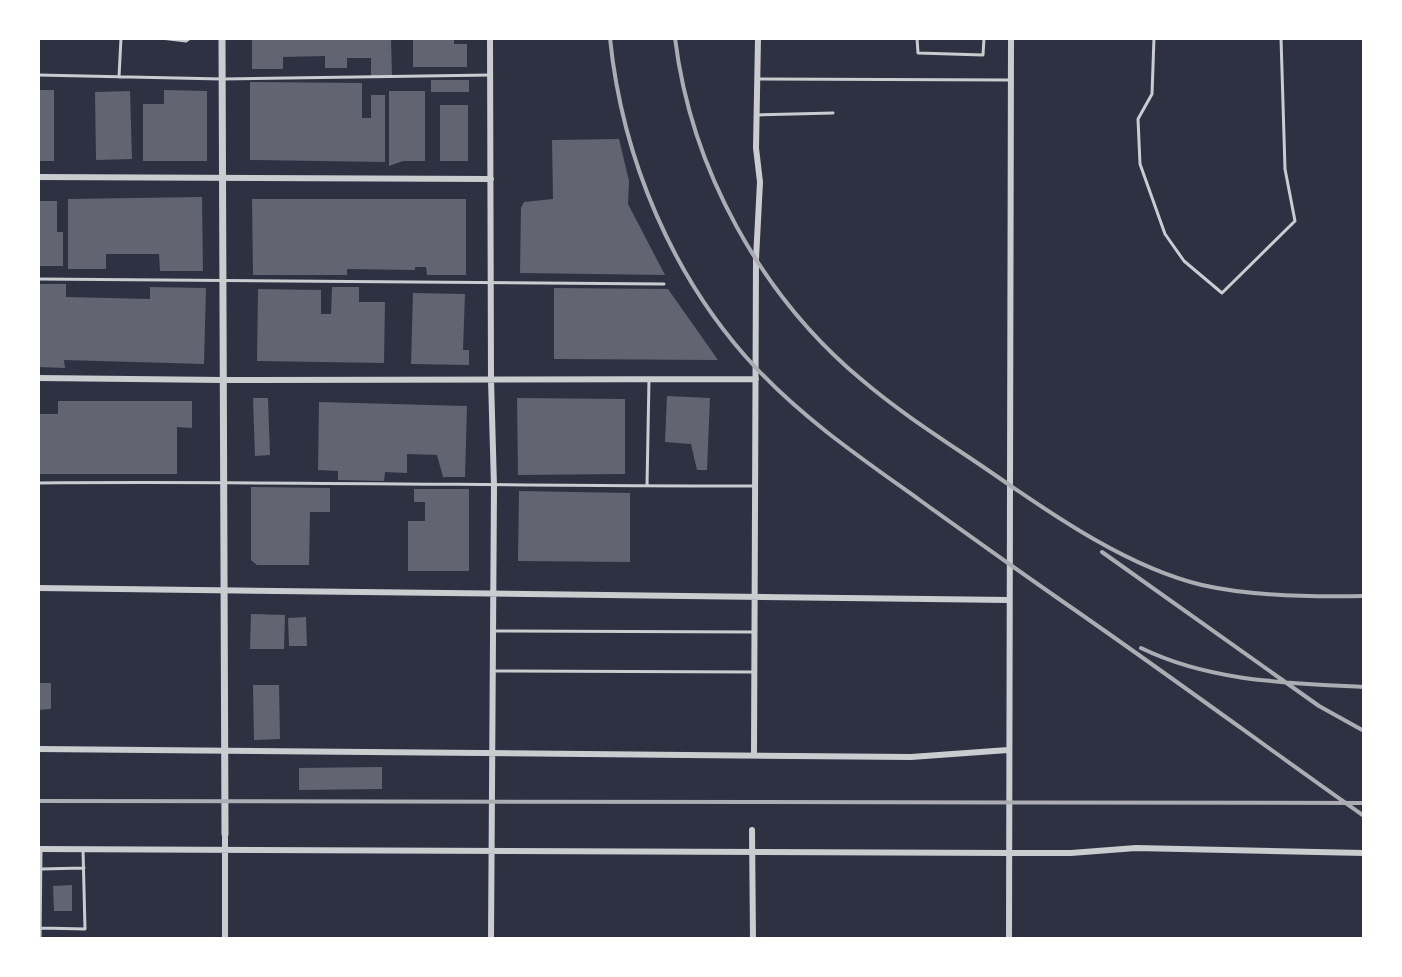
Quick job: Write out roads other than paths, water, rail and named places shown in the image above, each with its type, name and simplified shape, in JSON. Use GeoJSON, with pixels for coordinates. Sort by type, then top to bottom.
{"type":"FeatureCollection","features":[{"type":"Feature","properties":{"kind":"street"},"geometry":{"type":"LineString","coordinates":[[222,38],[225,939]]}},
{"type":"Feature","properties":{"kind":"street"},"geometry":{"type":"LineString","coordinates":[[490,38],[494,486],[491,939]]}},
{"type":"Feature","properties":{"kind":"street"},"geometry":{"type":"LineString","coordinates":[[754,755],[760,182],[756,148],[758,38]]}},
{"type":"Feature","properties":{"kind":"street"},"geometry":{"type":"LineString","coordinates":[[1009,939],[1011,38]]}},
{"type":"Feature","properties":{"kind":"street"},"geometry":{"type":"LineString","coordinates":[[38,177],[491,179]]}},
{"type":"Feature","properties":{"kind":"street"},"geometry":{"type":"LineString","coordinates":[[38,378],[756,379]]}},
{"type":"Feature","properties":{"kind":"street"},"geometry":{"type":"LineString","coordinates":[[38,588],[1009,600]]}},
{"type":"Feature","properties":{"kind":"street"},"geometry":{"type":"LineString","coordinates":[[38,749],[911,757],[1008,750]]}},
{"type":"Feature","properties":{"kind":"street"},"geometry":{"type":"LineString","coordinates":[[752,830],[753,939]]}},
{"type":"Feature","properties":{"kind":"street"},"geometry":{"type":"LineString","coordinates":[[40,849],[1009,853],[1167,848],[1364,853]]}},
{"type":"Feature","properties":{"kind":"lane"},"geometry":{"type":"LineString","coordinates":[[119,77],[121,38]]}},
{"type":"Feature","properties":{"kind":"lane"},"geometry":{"type":"LineString","coordinates":[[161,38],[186,41],[190,38]]}},
{"type":"Feature","properties":{"kind":"lane"},"geometry":{"type":"LineString","coordinates":[[917,38],[918,53],[983,55],[984,38]]}},
{"type":"Feature","properties":{"kind":"lane"},"geometry":{"type":"LineString","coordinates":[[1154,38],[1152,94],[1138,119],[1140,164],[1165,234],[1184,261],[1222,293],[1295,221],[1285,169],[1281,38]]}},
{"type":"Feature","properties":{"kind":"lane"},"geometry":{"type":"LineString","coordinates":[[38,75],[222,79],[491,75]]}},
{"type":"Feature","properties":{"kind":"lane"},"geometry":{"type":"LineString","coordinates":[[758,79],[1010,80]]}},
{"type":"Feature","properties":{"kind":"lane"},"geometry":{"type":"LineString","coordinates":[[757,115],[833,113]]}},
{"type":"Feature","properties":{"kind":"lane"},"geometry":{"type":"LineString","coordinates":[[38,279],[664,284]]}},
{"type":"Feature","properties":{"kind":"lane"},"geometry":{"type":"LineString","coordinates":[[647,486],[649,379]]}},
{"type":"Feature","properties":{"kind":"lane"},"geometry":{"type":"LineString","coordinates":[[38,483],[223,481],[494,486],[756,486]]}},
{"type":"Feature","properties":{"kind":"lane"},"geometry":{"type":"LineString","coordinates":[[493,631],[754,632]]}},
{"type":"Feature","properties":{"kind":"lane"},"geometry":{"type":"LineString","coordinates":[[493,671],[754,672]]}},
{"type":"Feature","properties":{"kind":"lane"},"geometry":{"type":"LineString","coordinates":[[40,849],[40,939]]}},
{"type":"Feature","properties":{"kind":"lane"},"geometry":{"type":"LineString","coordinates":[[41,928],[85,929],[83,849]]}},
{"type":"Feature","properties":{"kind":"lane"},"geometry":{"type":"LineString","coordinates":[[41,869],[84,868]]}},
{"type":"Feature","properties":{"kind":"railway"},"geometry":{"type":"LineString","coordinates":[[610,38],[626,128],[656,215],[700,297],[757,369],[795,406],[857,455],[1364,816]]}},
{"type":"Feature","properties":{"kind":"railway"},"geometry":{"type":"LineString","coordinates":[[675,38],[683,87],[697,135],[737,227],[792,310],[826,347],[878,393],[1042,507],[1120,554],[1148,566],[1202,585],[1240,592],[1364,596]]}},
{"type":"Feature","properties":{"kind":"railway"},"geometry":{"type":"LineString","coordinates":[[1102,552],[1319,706],[1364,731]]}},
{"type":"Feature","properties":{"kind":"railway"},"geometry":{"type":"LineString","coordinates":[[1141,648],[1195,668],[1250,679],[1364,687]]}},
{"type":"Feature","properties":{"kind":"railway"},"geometry":{"type":"LineString","coordinates":[[38,801],[1364,803]]}}]}
